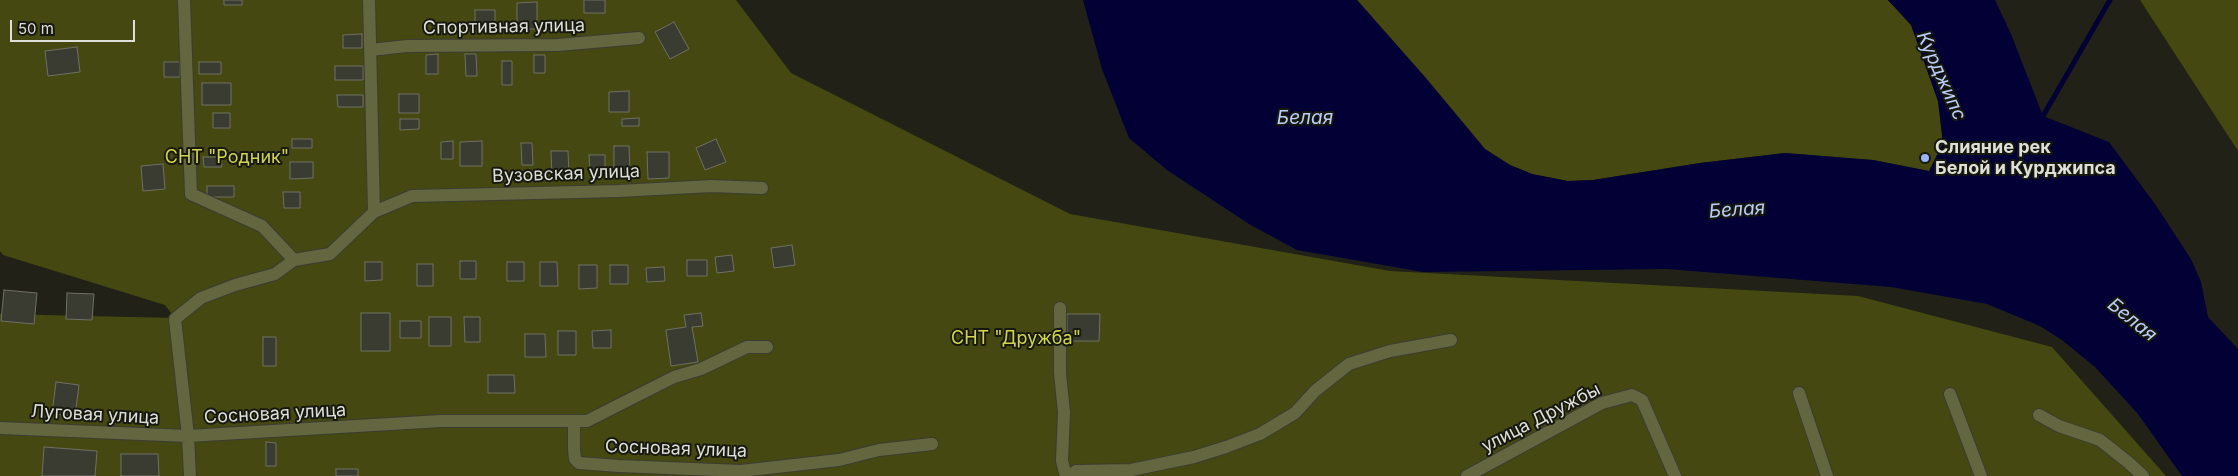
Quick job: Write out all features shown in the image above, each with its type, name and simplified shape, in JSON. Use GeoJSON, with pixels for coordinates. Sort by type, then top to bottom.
{"type":"FeatureCollection","features":[{"type":"Feature","properties":{"kind":"street"},"geometry":{"type":"LineString","coordinates":[[184,0],[191,194],[262,226],[294,260]]}},
{"type":"Feature","properties":{"kind":"street"},"geometry":{"type":"LineString","coordinates":[[190,476],[188,436],[175,319],[201,298],[235,285],[274,274],[294,260],[330,254],[374,212],[369,0]]}},
{"type":"Feature","properties":{"kind":"street","name":"Спортивная улица"},"geometry":{"type":"LineString","coordinates":[[370,50],[407,46],[558,45],[639,38]]}},
{"type":"Feature","properties":{"kind":"street","name":"Вузовская улица"},"geometry":{"type":"LineString","coordinates":[[374,212],[412,196],[619,191],[712,186],[762,188]]}},
{"type":"Feature","properties":{"kind":"street"},"geometry":{"type":"LineString","coordinates":[[1060,308],[1060,373],[1064,412],[1062,461],[1066,476]]}},
{"type":"Feature","properties":{"kind":"street"},"geometry":{"type":"LineString","coordinates":[[1070,476],[1076,472],[1131,470],[1194,457],[1226,448],[1260,434],[1295,413],[1315,391],[1349,364],[1390,351],[1451,340]]}},
{"type":"Feature","properties":{"kind":"street","name":"Сосновая улица"},"geometry":{"type":"LineString","coordinates":[[188,436],[441,421],[586,421],[674,377],[701,368],[747,347],[767,347]]}},
{"type":"Feature","properties":{"kind":"street"},"geometry":{"type":"LineString","coordinates":[[1799,393],[1827,476]]}},
{"type":"Feature","properties":{"kind":"street"},"geometry":{"type":"LineString","coordinates":[[1950,394],[1981,476]]}},
{"type":"Feature","properties":{"kind":"street","name":"улица Дружбы"},"geometry":{"type":"LineString","coordinates":[[1466,476],[1602,403],[1632,395],[1642,400],[1675,476]]}},
{"type":"Feature","properties":{"kind":"street"},"geometry":{"type":"LineString","coordinates":[[2039,415],[2059,426],[2100,440],[2129,462],[2143,476]]}},
{"type":"Feature","properties":{"kind":"street","name":"Сосновая улица"},"geometry":{"type":"LineString","coordinates":[[574,421],[576,459],[579,463],[741,471],[839,460],[879,450],[932,444]]}},
{"type":"Feature","properties":{"kind":"street","name":"Луговая улица"},"geometry":{"type":"LineString","coordinates":[[0,428],[188,436]]}},
{"type":"Feature","properties":{"kind":"green space","name":"СНТ \"Дружба\""},"geometry":{"type":"Polygon","coordinates":[[[0,0],[736,0],[791,73],[1070,214],[1390,271],[1858,296],[2052,347],[2166,476],[0,476],[0,314],[175,318],[165,305],[3,255],[0,251],[0,0]]]}},
{"type":"Feature","properties":{"kind":"green space"},"geometry":{"type":"Polygon","coordinates":[[[1357,0],[1888,0],[1911,25],[1938,101],[1943,143],[1929,171],[1873,160],[1785,153],[1700,163],[1593,180],[1568,181],[1532,174],[1510,165],[1485,149],[1357,0]]]}},
{"type":"Feature","properties":{"kind":"green space"},"geometry":{"type":"Polygon","coordinates":[[[2140,0],[2238,0],[2238,151],[2140,0]]]}},
{"type":"Feature","properties":{"kind":"water","name":"Белая"},"geometry":{"type":"Polygon","coordinates":[[[1083,0],[1357,0],[1485,149],[1510,165],[1532,174],[1568,181],[1593,180],[1700,163],[1785,153],[1873,160],[1929,171],[1943,143],[1938,101],[1911,25],[1888,0],[1995,0],[2011,34],[2043,116],[2109,142],[2155,204],[2191,259],[2201,282],[2208,317],[2238,349],[2238,476],[2182,476],[2138,414],[2095,367],[2062,340],[2040,326],[1987,304],[1891,287],[1667,269],[1423,272],[1297,250],[1249,224],[1167,170],[1129,138],[1102,69],[1083,0]]]}},
{"type":"Feature","properties":{"kind":"building"},"geometry":{"type":"Polygon","coordinates":[[[224,0],[242,0],[242,5],[224,5],[224,0]]]}},
{"type":"Feature","properties":{"kind":"building"},"geometry":{"type":"Polygon","coordinates":[[[584,0],[605,0],[605,13],[584,13],[584,0]]]}},
{"type":"Feature","properties":{"kind":"building"},"geometry":{"type":"Polygon","coordinates":[[[537,2],[537,29],[517,29],[517,3],[537,2]]]}},
{"type":"Feature","properties":{"kind":"building"},"geometry":{"type":"Polygon","coordinates":[[[475,10],[495,10],[495,24],[475,24],[475,10]]]}},
{"type":"Feature","properties":{"kind":"building"},"geometry":{"type":"Polygon","coordinates":[[[674,22],[689,49],[670,59],[655,32],[674,22]]]}},
{"type":"Feature","properties":{"kind":"building"},"geometry":{"type":"Polygon","coordinates":[[[362,34],[362,48],[343,48],[343,35],[362,34]]]}},
{"type":"Feature","properties":{"kind":"building"},"geometry":{"type":"Polygon","coordinates":[[[77,47],[80,72],[48,76],[45,51],[77,47]]]}},
{"type":"Feature","properties":{"kind":"building"},"geometry":{"type":"Polygon","coordinates":[[[438,54],[438,74],[426,74],[426,55],[438,54]]]}},
{"type":"Feature","properties":{"kind":"building"},"geometry":{"type":"Polygon","coordinates":[[[465,54],[476,54],[477,76],[466,76],[465,54]]]}},
{"type":"Feature","properties":{"kind":"building"},"geometry":{"type":"Polygon","coordinates":[[[534,55],[545,55],[545,73],[534,73],[534,55]]]}},
{"type":"Feature","properties":{"kind":"building"},"geometry":{"type":"Polygon","coordinates":[[[502,61],[512,61],[512,85],[502,85],[502,61]]]}},
{"type":"Feature","properties":{"kind":"building"},"geometry":{"type":"Polygon","coordinates":[[[164,62],[180,62],[180,77],[164,77],[164,62]]]}},
{"type":"Feature","properties":{"kind":"building"},"geometry":{"type":"Polygon","coordinates":[[[199,62],[221,62],[221,74],[199,74],[199,62]]]}},
{"type":"Feature","properties":{"kind":"building"},"geometry":{"type":"Polygon","coordinates":[[[335,66],[363,66],[363,80],[335,80],[335,66]]]}},
{"type":"Feature","properties":{"kind":"building"},"geometry":{"type":"Polygon","coordinates":[[[202,83],[231,83],[231,105],[202,105],[202,83]]]}},
{"type":"Feature","properties":{"kind":"building"},"geometry":{"type":"Polygon","coordinates":[[[629,91],[629,112],[609,112],[609,92],[629,91]]]}},
{"type":"Feature","properties":{"kind":"building"},"geometry":{"type":"Polygon","coordinates":[[[399,94],[419,94],[419,113],[399,113],[399,94]]]}},
{"type":"Feature","properties":{"kind":"building"},"geometry":{"type":"Polygon","coordinates":[[[337,95],[363,95],[363,107],[338,107],[337,95]]]}},
{"type":"Feature","properties":{"kind":"building"},"geometry":{"type":"Polygon","coordinates":[[[213,113],[230,113],[230,128],[213,128],[213,113]]]}},
{"type":"Feature","properties":{"kind":"building"},"geometry":{"type":"Polygon","coordinates":[[[639,118],[639,126],[622,126],[622,119],[639,118]]]}},
{"type":"Feature","properties":{"kind":"building"},"geometry":{"type":"Polygon","coordinates":[[[400,119],[419,119],[419,129],[400,130],[400,119]]]}},
{"type":"Feature","properties":{"kind":"building"},"geometry":{"type":"Polygon","coordinates":[[[292,139],[312,139],[312,148],[292,148],[292,139]]]}},
{"type":"Feature","properties":{"kind":"building"},"geometry":{"type":"Polygon","coordinates":[[[716,139],[726,162],[705,170],[696,148],[716,139]]]}},
{"type":"Feature","properties":{"kind":"building"},"geometry":{"type":"Polygon","coordinates":[[[453,141],[453,159],[441,159],[441,142],[453,141]]]}},
{"type":"Feature","properties":{"kind":"building"},"geometry":{"type":"Polygon","coordinates":[[[482,141],[482,166],[460,166],[460,142],[482,141]]]}},
{"type":"Feature","properties":{"kind":"building"},"geometry":{"type":"Polygon","coordinates":[[[521,143],[532,143],[533,165],[522,165],[521,143]]]}},
{"type":"Feature","properties":{"kind":"building"},"geometry":{"type":"Polygon","coordinates":[[[614,146],[629,146],[630,174],[614,174],[614,146]]]}},
{"type":"Feature","properties":{"kind":"building"},"geometry":{"type":"Polygon","coordinates":[[[551,151],[568,151],[569,176],[552,176],[551,151]]]}},
{"type":"Feature","properties":{"kind":"building"},"geometry":{"type":"Polygon","coordinates":[[[647,152],[669,152],[669,178],[648,179],[647,152]]]}},
{"type":"Feature","properties":{"kind":"building"},"geometry":{"type":"Polygon","coordinates":[[[589,155],[605,155],[605,171],[590,171],[589,155]]]}},
{"type":"Feature","properties":{"kind":"building"},"geometry":{"type":"Polygon","coordinates":[[[203,157],[221,157],[222,167],[204,167],[203,157]]]}},
{"type":"Feature","properties":{"kind":"building"},"geometry":{"type":"Polygon","coordinates":[[[290,162],[313,162],[313,178],[290,179],[290,162]]]}},
{"type":"Feature","properties":{"kind":"building"},"geometry":{"type":"Polygon","coordinates":[[[163,164],[165,189],[143,191],[141,166],[163,164]]]}},
{"type":"Feature","properties":{"kind":"building"},"geometry":{"type":"Polygon","coordinates":[[[207,186],[234,186],[234,197],[207,197],[207,186]]]}},
{"type":"Feature","properties":{"kind":"building"},"geometry":{"type":"Polygon","coordinates":[[[283,192],[300,192],[300,208],[284,208],[283,192]]]}},
{"type":"Feature","properties":{"kind":"building"},"geometry":{"type":"Polygon","coordinates":[[[792,245],[795,265],[774,268],[771,248],[792,245]]]}},
{"type":"Feature","properties":{"kind":"building"},"geometry":{"type":"Polygon","coordinates":[[[732,255],[734,271],[717,273],[715,257],[732,255]]]}},
{"type":"Feature","properties":{"kind":"building"},"geometry":{"type":"Polygon","coordinates":[[[687,260],[707,260],[707,276],[687,276],[687,260]]]}},
{"type":"Feature","properties":{"kind":"building"},"geometry":{"type":"Polygon","coordinates":[[[460,261],[476,261],[476,279],[460,279],[460,261]]]}},
{"type":"Feature","properties":{"kind":"building"},"geometry":{"type":"Polygon","coordinates":[[[365,262],[382,262],[382,280],[365,281],[365,262]]]}},
{"type":"Feature","properties":{"kind":"building"},"geometry":{"type":"Polygon","coordinates":[[[507,262],[524,262],[524,281],[507,281],[507,262]]]}},
{"type":"Feature","properties":{"kind":"building"},"geometry":{"type":"Polygon","coordinates":[[[540,262],[557,262],[558,286],[540,286],[540,262]]]}},
{"type":"Feature","properties":{"kind":"building"},"geometry":{"type":"Polygon","coordinates":[[[417,264],[433,264],[433,286],[417,286],[417,264]]]}},
{"type":"Feature","properties":{"kind":"building"},"geometry":{"type":"Polygon","coordinates":[[[579,265],[597,265],[597,288],[579,289],[579,265]]]}},
{"type":"Feature","properties":{"kind":"building"},"geometry":{"type":"Polygon","coordinates":[[[610,265],[628,265],[628,284],[610,284],[610,265]]]}},
{"type":"Feature","properties":{"kind":"building"},"geometry":{"type":"Polygon","coordinates":[[[664,267],[665,281],[647,282],[646,268],[664,267]]]}},
{"type":"Feature","properties":{"kind":"building"},"geometry":{"type":"Polygon","coordinates":[[[4,290],[37,293],[34,324],[1,321],[4,290]]]}},
{"type":"Feature","properties":{"kind":"building"},"geometry":{"type":"Polygon","coordinates":[[[67,293],[94,294],[92,320],[66,319],[67,293]]]}},
{"type":"Feature","properties":{"kind":"building"},"geometry":{"type":"Polygon","coordinates":[[[361,313],[390,313],[390,351],[361,351],[361,313]]]}},
{"type":"Feature","properties":{"kind":"building"},"geometry":{"type":"Polygon","coordinates":[[[701,313],[703,326],[692,327],[698,362],[671,366],[666,330],[686,327],[684,315],[701,313]]]}},
{"type":"Feature","properties":{"kind":"building"},"geometry":{"type":"Polygon","coordinates":[[[1067,314],[1100,314],[1099,341],[1067,341],[1067,314]]]}},
{"type":"Feature","properties":{"kind":"building"},"geometry":{"type":"Polygon","coordinates":[[[429,317],[451,317],[451,346],[429,346],[429,317]]]}},
{"type":"Feature","properties":{"kind":"building"},"geometry":{"type":"Polygon","coordinates":[[[464,317],[480,317],[480,342],[465,342],[464,317]]]}},
{"type":"Feature","properties":{"kind":"building"},"geometry":{"type":"Polygon","coordinates":[[[400,321],[421,321],[421,338],[400,338],[400,321]]]}},
{"type":"Feature","properties":{"kind":"building"},"geometry":{"type":"Polygon","coordinates":[[[611,330],[611,348],[593,348],[592,331],[611,330]]]}},
{"type":"Feature","properties":{"kind":"building"},"geometry":{"type":"Polygon","coordinates":[[[558,331],[576,331],[576,355],[558,355],[558,331]]]}},
{"type":"Feature","properties":{"kind":"building"},"geometry":{"type":"Polygon","coordinates":[[[525,334],[545,334],[546,357],[525,357],[525,334]]]}},
{"type":"Feature","properties":{"kind":"building"},"geometry":{"type":"Polygon","coordinates":[[[263,337],[276,337],[276,366],[263,366],[263,337]]]}},
{"type":"Feature","properties":{"kind":"building"},"geometry":{"type":"Polygon","coordinates":[[[488,375],[514,375],[515,393],[488,393],[488,375]]]}},
{"type":"Feature","properties":{"kind":"building"},"geometry":{"type":"Polygon","coordinates":[[[56,382],[79,385],[75,416],[52,414],[56,382]]]}},
{"type":"Feature","properties":{"kind":"building"},"geometry":{"type":"Polygon","coordinates":[[[266,442],[276,443],[276,466],[266,466],[266,442]]]}},
{"type":"Feature","properties":{"kind":"building"},"geometry":{"type":"Polygon","coordinates":[[[44,447],[97,451],[95,476],[42,476],[44,447]]]}},
{"type":"Feature","properties":{"kind":"building"},"geometry":{"type":"Polygon","coordinates":[[[121,454],[158,454],[159,476],[121,476],[121,454]]]}},
{"type":"Feature","properties":{"kind":"building"},"geometry":{"type":"Polygon","coordinates":[[[336,469],[358,469],[358,476],[336,476],[336,469]]]}},
{"type":"Feature","properties":{"kind":"waterway"},"geometry":{"type":"LineString","coordinates":[[2038,118],[2043,116],[2110,0]]}},
{"type":"Feature","properties":{"kind":"place","name":"Слияние рек Белой и Курджипса"},"geometry":{"type":"Point","coordinates":[1925,158]}},
{"type":"Feature","properties":{"kind":"water label","name":"Курджипс"},"geometry":{"type":"Point","coordinates":[1941,76]}},
{"type":"Feature","properties":{"kind":"park label","name":"СНТ \"Родник\""},"geometry":{"type":"Point","coordinates":[227,158]}}]}
